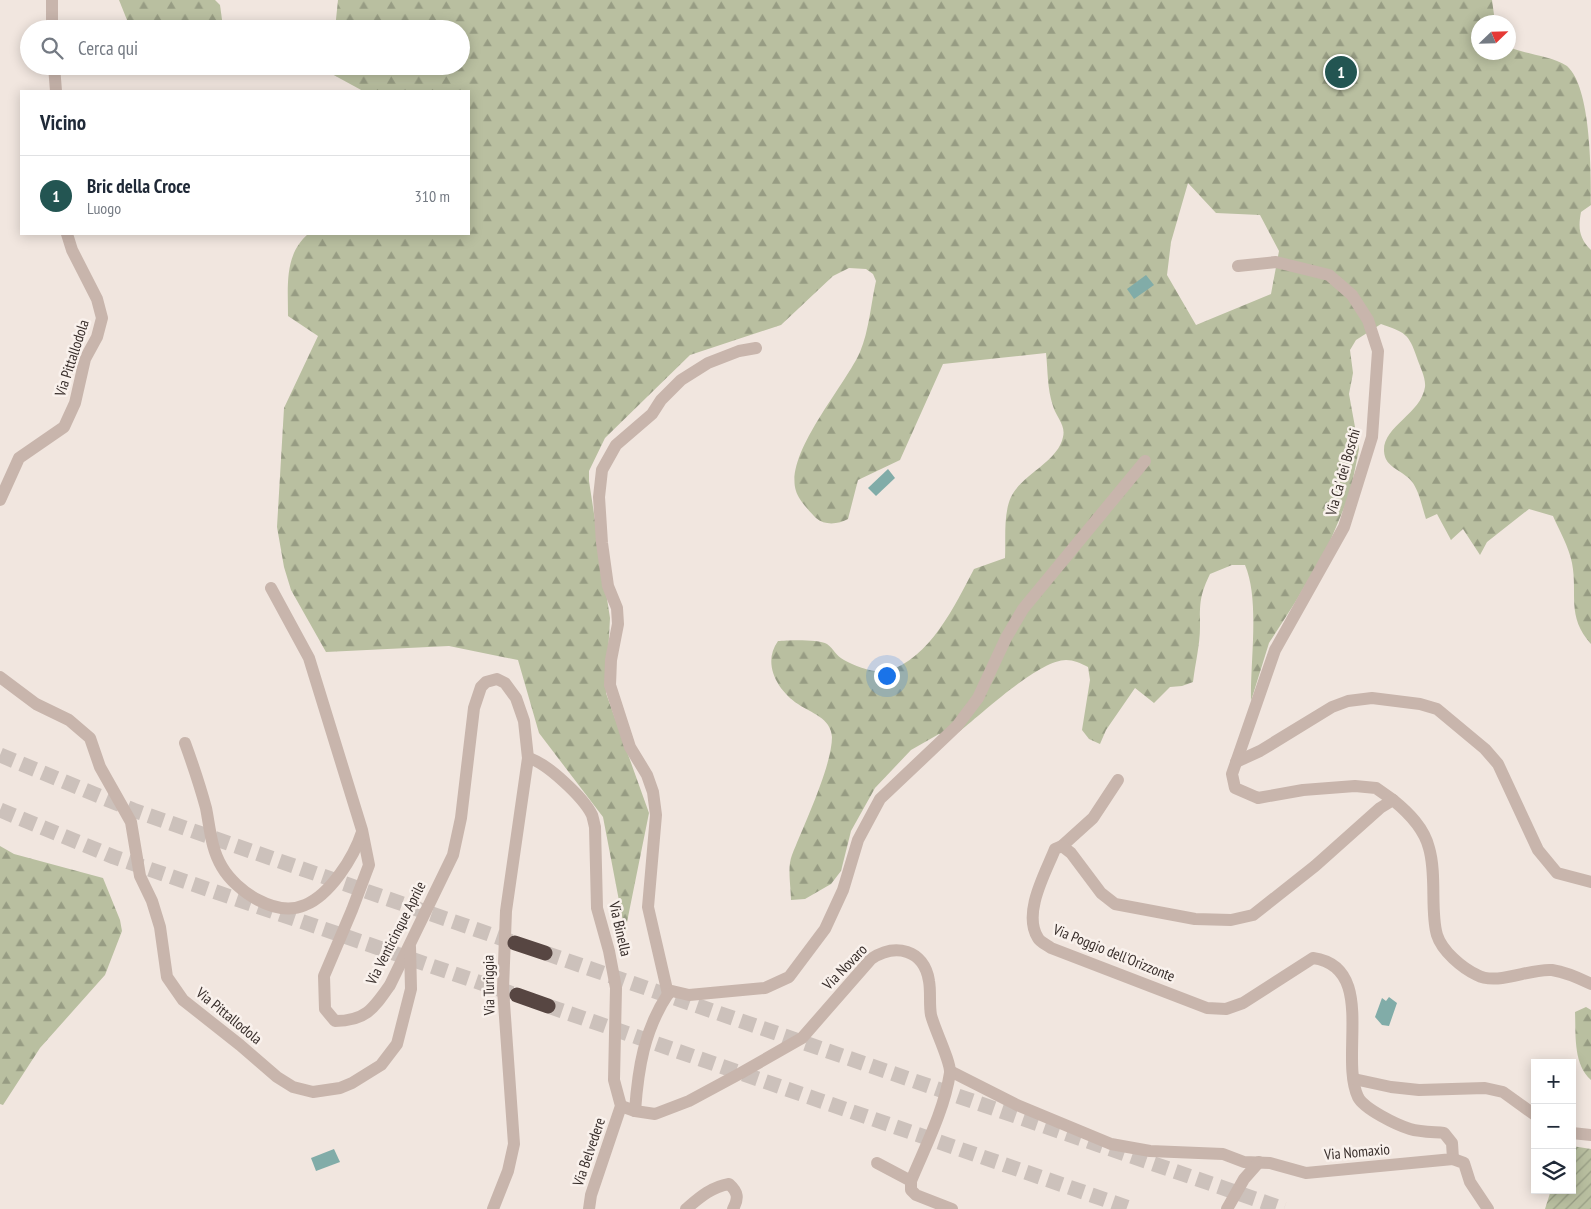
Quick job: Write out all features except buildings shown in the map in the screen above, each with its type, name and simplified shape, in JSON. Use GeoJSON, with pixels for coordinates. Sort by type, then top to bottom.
{"type":"FeatureCollection","features":[{"type":"Feature","properties":{"kind":"highway"},"geometry":{"type":"LineString","coordinates":[[515,943],[545,953]]}},
{"type":"Feature","properties":{"kind":"highway"},"geometry":{"type":"LineString","coordinates":[[517,995],[548,1006]]}},
{"type":"Feature","properties":{"kind":"street"},"geometry":{"type":"LineString","coordinates":[[52,0],[52,20]]}},
{"type":"Feature","properties":{"kind":"street"},"geometry":{"type":"LineString","coordinates":[[55,75],[56,90]]}},
{"type":"Feature","properties":{"kind":"street","name":"Via Pittallodola"},"geometry":{"type":"LineString","coordinates":[[0,500],[19,458],[64,427],[75,403],[85,359],[97,337],[102,318],[96,299],[72,250],[67,235]]}},
{"type":"Feature","properties":{"kind":"street","name":"Via Ca' dei Boschi"},"geometry":{"type":"LineString","coordinates":[[1236,762],[1274,650],[1344,528],[1372,437],[1378,351],[1368,320],[1352,296],[1329,275],[1276,262],[1238,266]]}},
{"type":"Feature","properties":{"kind":"street"},"geometry":{"type":"LineString","coordinates":[[668,994],[648,907],[656,815],[653,792],[647,775],[630,747],[610,685],[611,660],[618,624],[617,608],[608,586],[602,543],[599,496],[602,470],[616,445],[652,414],[661,400],[680,380],[708,363],[739,351],[756,348]]}},
{"type":"Feature","properties":{"kind":"street"},"geometry":{"type":"LineString","coordinates":[[635,1111],[638,1067],[646,1038],[668,994],[672,991],[689,994],[766,988],[789,977],[825,929],[842,890],[858,840],[880,799],[957,726],[978,698],[1006,638],[1023,609],[1145,461]]}},
{"type":"Feature","properties":{"kind":"street","name":"Via Venticinque Aprile"},"geometry":{"type":"LineString","coordinates":[[271,588],[309,658],[362,830],[368,865],[352,910],[324,976],[325,1009],[334,1020],[347,1021],[372,1010],[390,985],[453,855],[461,818],[474,708],[481,688],[486,682],[497,679],[505,683],[516,698],[524,721],[528,758]]}},
{"type":"Feature","properties":{"kind":"street","name":"Via Pittallodola"},"geometry":{"type":"LineString","coordinates":[[0,677],[36,704],[70,720],[90,738],[100,767],[132,822],[140,876],[152,901],[160,927],[167,977],[183,1000],[277,1077],[293,1087],[313,1092],[346,1086],[381,1065],[397,1044],[411,989],[410,944]]}},
{"type":"Feature","properties":{"kind":"street"},"geometry":{"type":"LineString","coordinates":[[1591,882],[1557,872],[1538,850],[1498,764],[1486,749],[1437,710],[1420,704],[1372,698],[1348,701],[1332,707],[1260,751],[1236,762],[1232,774],[1235,788],[1258,798],[1303,790],[1355,786],[1376,788],[1407,812],[1420,828],[1429,848],[1437,935],[1446,950],[1460,964],[1478,976],[1490,978],[1550,970],[1591,984]]}},
{"type":"Feature","properties":{"kind":"street"},"geometry":{"type":"LineString","coordinates":[[185,743],[201,790],[214,848],[221,866],[231,880],[251,896],[271,906],[296,908],[306,905],[332,884],[349,861],[362,830]]}},
{"type":"Feature","properties":{"kind":"street","name":"Via Binella"},"geometry":{"type":"LineString","coordinates":[[528,758],[534,759],[555,774],[592,815],[595,827],[597,908],[609,951],[616,988],[614,1080],[621,1106]]}},
{"type":"Feature","properties":{"kind":"street","name":"Via Turiggia"},"geometry":{"type":"LineString","coordinates":[[494,1209],[508,1171],[514,1144],[503,989],[506,911],[528,758]]}},
{"type":"Feature","properties":{"kind":"street"},"geometry":{"type":"LineString","coordinates":[[1118,780],[1093,818],[1062,846],[1071,853],[1101,894],[1115,904],[1195,919],[1231,920],[1253,915],[1315,866],[1380,808],[1393,800]]}},
{"type":"Feature","properties":{"kind":"street","name":"Via Poggio dell'Orizzonte"},"geometry":{"type":"LineString","coordinates":[[1062,846],[1056,849],[1042,877],[1032,915],[1038,939],[1051,948],[1207,1008],[1226,1009],[1243,1003],[1313,958],[1327,960],[1337,967],[1346,979],[1351,998],[1354,1079]]}},
{"type":"Feature","properties":{"kind":"street","name":"Via Novaro"},"geometry":{"type":"LineString","coordinates":[[621,1106],[635,1111],[655,1114],[689,1101],[802,1038],[871,959],[881,952],[893,949],[915,956],[923,964],[929,979],[931,1014],[950,1071]]}},
{"type":"Feature","properties":{"kind":"street"},"geometry":{"type":"LineString","coordinates":[[950,1071],[939,1110],[911,1181],[911,1190],[916,1195],[952,1209]]}},
{"type":"Feature","properties":{"kind":"street","name":"Via Nomaxio"},"geometry":{"type":"LineString","coordinates":[[950,1071],[1017,1105],[1111,1144],[1150,1151],[1223,1154],[1244,1162],[1259,1162],[1306,1173],[1453,1159],[1452,1142],[1444,1133],[1410,1129],[1373,1111],[1358,1098],[1354,1079]]}},
{"type":"Feature","properties":{"kind":"street"},"geometry":{"type":"LineString","coordinates":[[1354,1079],[1391,1087],[1419,1090],[1486,1088],[1503,1092],[1531,1111]]}},
{"type":"Feature","properties":{"kind":"street","name":"Via Belvedere"},"geometry":{"type":"LineString","coordinates":[[589,1209],[591,1195],[621,1106]]}},
{"type":"Feature","properties":{"kind":"street"},"geometry":{"type":"LineString","coordinates":[[1576,1133],[1591,1135]]}},
{"type":"Feature","properties":{"kind":"street"},"geometry":{"type":"LineString","coordinates":[[1453,1159],[1464,1163],[1470,1182],[1488,1209]]}},
{"type":"Feature","properties":{"kind":"street"},"geometry":{"type":"LineString","coordinates":[[1227,1209],[1244,1179],[1259,1162]]}},
{"type":"Feature","properties":{"kind":"street"},"geometry":{"type":"LineString","coordinates":[[877,1164],[911,1181]]}},
{"type":"Feature","properties":{"kind":"street"},"geometry":{"type":"LineString","coordinates":[[686,1209],[704,1194],[718,1186],[729,1184],[737,1191],[738,1199],[733,1209]]}},
{"type":"Feature","properties":{"kind":"green space"},"geometry":{"type":"Polygon","coordinates":[[[119,0],[215,0],[220,5],[222,20],[127,20],[119,0]]]}},
{"type":"Feature","properties":{"kind":"green space"},"geometry":{"type":"Polygon","coordinates":[[[338,0],[1492,0],[1494,15],[1471,15],[1471,60],[1516,60],[1516,50],[1560,62],[1567,66],[1575,77],[1585,110],[1590,151],[1591,205],[1581,212],[1580,232],[1591,250],[1591,644],[1578,624],[1574,605],[1574,574],[1571,557],[1553,516],[1529,509],[1487,542],[1480,555],[1463,529],[1451,540],[1437,514],[1426,519],[1413,483],[1388,462],[1384,451],[1385,442],[1395,427],[1417,405],[1425,384],[1408,338],[1395,329],[1381,324],[1356,340],[1350,350],[1353,373],[1349,394],[1359,449],[1350,494],[1328,546],[1269,643],[1251,701],[1253,613],[1250,579],[1245,565],[1232,565],[1210,574],[1204,589],[1201,600],[1199,641],[1193,682],[1182,686],[1170,687],[1154,703],[1135,688],[1106,730],[1100,744],[1089,739],[1082,730],[1090,680],[1088,667],[1066,660],[1055,662],[1041,669],[1012,689],[960,731],[950,736],[939,734],[911,750],[875,788],[851,831],[841,871],[831,884],[805,899],[791,900],[789,871],[792,855],[822,780],[831,749],[832,737],[831,730],[824,721],[790,698],[778,684],[772,667],[773,649],[778,641],[803,640],[823,642],[844,660],[859,667],[882,672],[902,665],[916,655],[940,629],[974,569],[1005,558],[1006,519],[1011,497],[1023,482],[1054,454],[1060,446],[1064,433],[1051,399],[1046,353],[943,364],[900,460],[858,480],[848,519],[832,523],[820,521],[816,518],[796,491],[795,476],[799,458],[818,420],[860,352],[868,326],[876,281],[873,274],[866,269],[849,268],[833,276],[781,325],[690,355],[605,438],[589,471],[610,618],[606,693],[649,813],[625,932],[603,817],[539,733],[518,660],[449,646],[326,652],[291,590],[284,567],[277,527],[284,408],[318,336],[288,316],[288,282],[291,261],[300,242],[307,235],[470,235],[470,90],[361,90],[334,75],[470,75],[470,20],[336,20],[338,0]],[[1188,183],[1171,242],[1167,275],[1196,325],[1271,294],[1279,251],[1260,215],[1216,213],[1188,183]]]}},
{"type":"Feature","properties":{"kind":"green space"},"geometry":{"type":"Polygon","coordinates":[[[0,846],[14,854],[103,878],[120,920],[122,931],[105,975],[40,1048],[3,1105],[0,1104],[0,846]]]}},
{"type":"Feature","properties":{"kind":"green space"},"geometry":{"type":"Polygon","coordinates":[[[1586,1007],[1591,1010],[1591,1080],[1585,1073],[1578,1058],[1576,1039],[1575,1012],[1586,1007]]]}},
{"type":"Feature","properties":{"kind":"green space"},"geometry":{"type":"Polygon","coordinates":[[[1576,1147],[1591,1149],[1591,1209],[1545,1209],[1550,1194],[1576,1194],[1576,1147]]]}},
{"type":"Feature","properties":{"kind":"water"},"geometry":{"type":"Polygon","coordinates":[[[1146,275],[1154,285],[1134,299],[1127,289],[1146,275]]]}},
{"type":"Feature","properties":{"kind":"water"},"geometry":{"type":"Polygon","coordinates":[[[888,469],[895,478],[876,496],[868,488],[888,469]]]}},
{"type":"Feature","properties":{"kind":"water"},"geometry":{"type":"Polygon","coordinates":[[[1389,997],[1397,1003],[1389,1026],[1382,1025],[1375,1017],[1382,998],[1386,1001],[1389,997]]]}},
{"type":"Feature","properties":{"kind":"water"},"geometry":{"type":"Polygon","coordinates":[[[334,1149],[340,1162],[316,1171],[311,1158],[334,1149]]]}},
{"type":"Feature","properties":{"kind":"tunnel"},"geometry":{"type":"LineString","coordinates":[[0,755],[133,810],[515,943]]}},
{"type":"Feature","properties":{"kind":"tunnel"},"geometry":{"type":"LineString","coordinates":[[0,810],[114,857],[516,995]]}},
{"type":"Feature","properties":{"kind":"tunnel"},"geometry":{"type":"LineString","coordinates":[[545,953],[1284,1209]]}},
{"type":"Feature","properties":{"kind":"tunnel"},"geometry":{"type":"LineString","coordinates":[[548,1006],[1132,1209]]}},
{"type":"Feature","properties":{"kind":"place","name":"Bric della Croce"},"geometry":{"type":"Point","coordinates":[1341,72]}}]}
